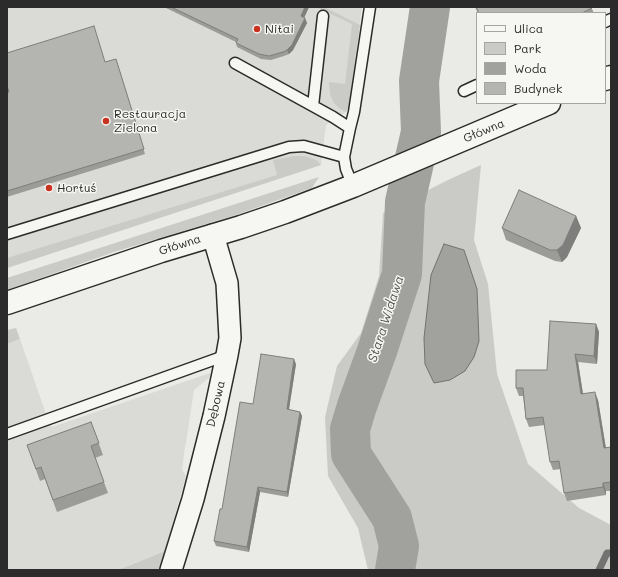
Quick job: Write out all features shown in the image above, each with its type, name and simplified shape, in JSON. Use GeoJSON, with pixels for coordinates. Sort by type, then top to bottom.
{"type":"FeatureCollection","features":[{"type":"Feature","properties":{"kind":"main road","name":"Główna"},"geometry":{"type":"LineString","coordinates":[[7,303],[278,214],[383,174],[548,104]]}},
{"type":"Feature","properties":{"kind":"street","name":"Dębowa"},"geometry":{"type":"LineString","coordinates":[[171,570],[193,499],[214,416],[230,338],[227,283],[213,235]]}},
{"type":"Feature","properties":{"kind":"lane"},"geometry":{"type":"LineString","coordinates":[[353,186],[346,169],[344,157],[354,112],[370,7]]}},
{"type":"Feature","properties":{"kind":"lane"},"geometry":{"type":"LineString","coordinates":[[313,106],[323,16]]}},
{"type":"Feature","properties":{"kind":"lane"},"geometry":{"type":"LineString","coordinates":[[235,63],[334,117],[350,128]]}},
{"type":"Feature","properties":{"kind":"lane"},"geometry":{"type":"LineString","coordinates":[[464,91],[476,85]]}},
{"type":"Feature","properties":{"kind":"lane"},"geometry":{"type":"LineString","coordinates":[[7,234],[289,147],[304,146],[344,157]]}},
{"type":"Feature","properties":{"kind":"lane"},"geometry":{"type":"LineString","coordinates":[[7,434],[227,355]]}},
{"type":"Feature","properties":{"kind":"shaded area"},"geometry":{"type":"Polygon","coordinates":[[[7,7],[362,7],[348,108],[346,112],[326,125],[321,165],[7,268],[7,7]]]}},
{"type":"Feature","properties":{"kind":"shaded area"},"geometry":{"type":"Polygon","coordinates":[[[20,339],[52,427],[210,373],[210,377],[194,390],[182,470],[186,476],[165,551],[117,570],[7,570],[7,344],[20,339]]]}},
{"type":"Feature","properties":{"kind":"green space"},"geometry":{"type":"Polygon","coordinates":[[[316,7],[324,7],[360,25],[350,96],[346,112],[334,103],[330,94],[329,82],[345,84],[352,24],[316,7]]]}},
{"type":"Feature","properties":{"kind":"green space"},"geometry":{"type":"Polygon","coordinates":[[[294,156],[305,156],[316,160],[321,165],[7,268],[7,258],[277,175],[273,160],[294,156]]]}},
{"type":"Feature","properties":{"kind":"green space"},"geometry":{"type":"Polygon","coordinates":[[[481,165],[474,240],[488,284],[497,374],[528,464],[579,508],[611,525],[611,570],[368,570],[358,528],[328,476],[325,417],[337,366],[361,333],[379,276],[383,213],[481,165]]]}},
{"type":"Feature","properties":{"kind":"green space"},"geometry":{"type":"Polygon","coordinates":[[[319,177],[312,188],[236,215],[114,252],[7,290],[7,278],[319,177]]]}},
{"type":"Feature","properties":{"kind":"green space"},"geometry":{"type":"Polygon","coordinates":[[[16,328],[20,339],[7,344],[7,330],[16,328]]]}},
{"type":"Feature","properties":{"kind":"green space"},"geometry":{"type":"Polygon","coordinates":[[[165,551],[159,570],[117,570],[133,564],[165,551]]]}},
{"type":"Feature","properties":{"kind":"water"},"geometry":{"type":"Polygon","coordinates":[[[444,244],[464,250],[477,289],[479,341],[474,357],[465,371],[450,380],[434,383],[425,364],[424,338],[431,275],[444,244]]]}},
{"type":"Feature","properties":{"kind":"building","name":"Nitai"},"geometry":{"type":"Polygon","coordinates":[[[171,7],[305,7],[301,16],[305,18],[292,45],[283,52],[269,56],[259,54],[236,43],[238,39],[171,7]]]}},
{"type":"Feature","properties":{"kind":"building"},"geometry":{"type":"Polygon","coordinates":[[[476,7],[592,8],[584,12],[478,12],[476,7]]]}},
{"type":"Feature","properties":{"kind":"building"},"geometry":{"type":"Polygon","coordinates":[[[94,26],[105,62],[116,59],[144,149],[7,191],[7,92],[9,92],[7,86],[7,53],[94,26]]]}},
{"type":"Feature","properties":{"kind":"building"},"geometry":{"type":"Polygon","coordinates":[[[519,190],[576,216],[563,245],[557,250],[550,250],[502,228],[519,190]]]}},
{"type":"Feature","properties":{"kind":"building"},"geometry":{"type":"Polygon","coordinates":[[[550,321],[596,324],[594,356],[575,354],[581,394],[595,392],[604,448],[611,447],[611,482],[603,483],[603,487],[564,493],[559,461],[550,462],[543,417],[526,419],[523,388],[516,388],[516,370],[547,370],[550,321]]]}},
{"type":"Feature","properties":{"kind":"building"},"geometry":{"type":"Polygon","coordinates":[[[261,354],[294,359],[287,409],[300,412],[287,492],[258,487],[247,547],[214,541],[220,509],[222,509],[240,402],[253,404],[261,354]]]}},
{"type":"Feature","properties":{"kind":"building"},"geometry":{"type":"Polygon","coordinates":[[[91,422],[99,443],[91,446],[104,482],[53,500],[41,467],[36,469],[27,445],[91,422]]]}},
{"type":"Feature","properties":{"kind":"waterway","name":"Stara Widawa"},"geometry":{"type":"LineString","coordinates":[[395,570],[399,546],[392,518],[351,454],[350,429],[402,274],[405,202],[421,132],[419,81],[430,7]]}},
{"type":"Feature","properties":{"kind":"waterway"},"geometry":{"type":"LineString","coordinates":[[599,570],[607,553],[611,553]]}},
{"type":"Feature","properties":{"kind":"place","name":"Nitai"},"geometry":{"type":"Point","coordinates":[257,29]}},
{"type":"Feature","properties":{"kind":"place","name":"Restauracja Zielona"},"geometry":{"type":"Point","coordinates":[106,121]}},
{"type":"Feature","properties":{"kind":"place","name":"Hortuś"},"geometry":{"type":"Point","coordinates":[49,188]}}]}
